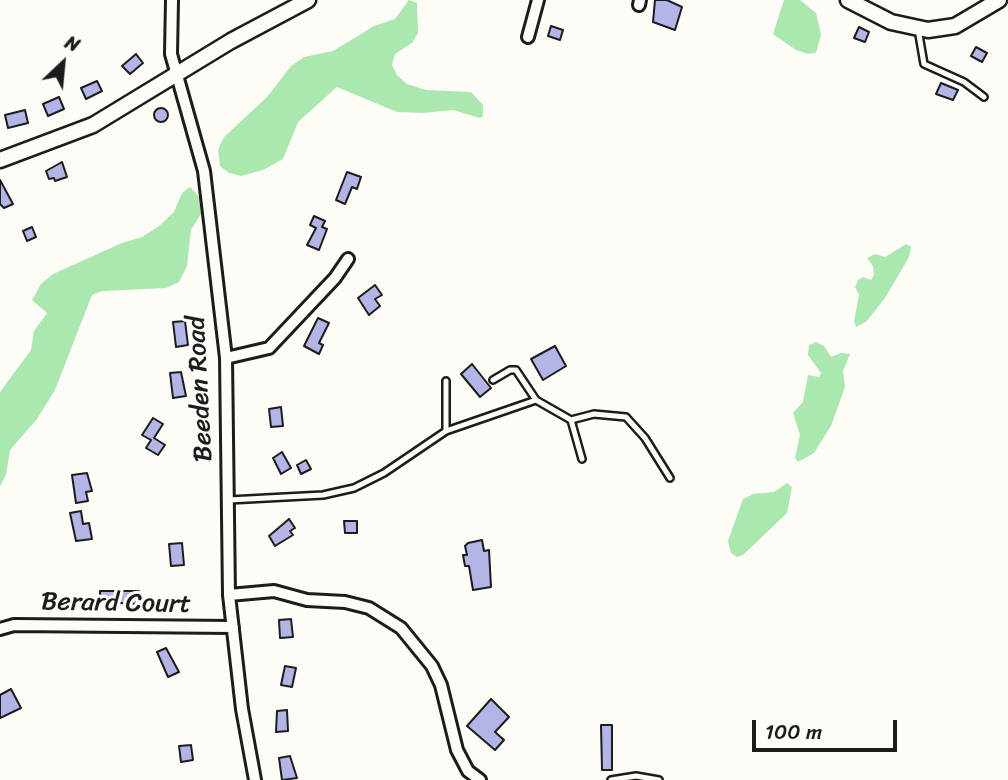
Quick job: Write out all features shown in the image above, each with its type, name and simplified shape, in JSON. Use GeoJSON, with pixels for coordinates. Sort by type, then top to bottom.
{"type":"FeatureCollection","features":[{"type":"Feature","properties":{"kind":"street","name":"Beeden Road"},"geometry":{"type":"LineString","coordinates":[[172,0],[171,54],[204,171],[226,358],[229,594],[242,709],[255,780]]}},
{"type":"Feature","properties":{"kind":"street"},"geometry":{"type":"LineString","coordinates":[[0,160],[75,134],[308,0]]}},
{"type":"Feature","properties":{"kind":"street"},"geometry":{"type":"LineString","coordinates":[[528,37],[538,0]]}},
{"type":"Feature","properties":{"kind":"street"},"geometry":{"type":"LineString","coordinates":[[848,0],[891,22],[928,30],[955,26],[999,0]]}},
{"type":"Feature","properties":{"kind":"street"},"geometry":{"type":"LineString","coordinates":[[226,358],[269,348],[335,278],[348,259]]}},
{"type":"Feature","properties":{"kind":"street"},"geometry":{"type":"LineString","coordinates":[[229,594],[274,591],[307,600],[345,602],[369,608],[401,628],[432,666],[444,694],[457,750],[468,771],[480,780]]}},
{"type":"Feature","properties":{"kind":"street","name":"Berard Court"},"geometry":{"type":"LineString","coordinates":[[0,629],[14,625],[233,627]]}},
{"type":"Feature","properties":{"kind":"lane"},"geometry":{"type":"LineString","coordinates":[[918,29],[924,64],[964,82],[984,97]]}},
{"type":"Feature","properties":{"kind":"lane"},"geometry":{"type":"LineString","coordinates":[[493,380],[510,370],[516,370],[536,400],[571,420],[594,414],[626,417],[645,438],[670,478]]}},
{"type":"Feature","properties":{"kind":"lane"},"geometry":{"type":"LineString","coordinates":[[446,380],[446,432]]}},
{"type":"Feature","properties":{"kind":"lane"},"geometry":{"type":"LineString","coordinates":[[229,500],[323,495],[354,488],[384,473],[446,432],[536,400]]}},
{"type":"Feature","properties":{"kind":"lane"},"geometry":{"type":"LineString","coordinates":[[571,420],[582,459]]}},
{"type":"Feature","properties":{"kind":"lane"},"geometry":{"type":"LineString","coordinates":[[611,780],[636,776],[659,780]]}},
{"type":"Feature","properties":{"kind":"green space"},"geometry":{"type":"Polygon","coordinates":[[[409,0],[417,3],[418,33],[412,43],[395,54],[392,65],[397,75],[407,84],[426,90],[471,92],[483,105],[483,116],[480,118],[453,110],[397,112],[337,87],[298,122],[283,159],[263,170],[241,176],[229,173],[220,166],[218,150],[224,137],[267,97],[291,66],[304,57],[333,51],[374,26],[395,19],[409,0]]]}},
{"type":"Feature","properties":{"kind":"green space"},"geometry":{"type":"Polygon","coordinates":[[[784,0],[800,0],[816,13],[821,35],[816,53],[808,54],[796,50],[773,34],[784,0]]]}},
{"type":"Feature","properties":{"kind":"green space"},"geometry":{"type":"Polygon","coordinates":[[[190,187],[200,198],[202,212],[191,230],[187,266],[179,282],[166,288],[102,291],[92,295],[55,390],[37,419],[10,450],[6,475],[0,486],[0,392],[31,350],[34,331],[47,313],[32,300],[41,284],[53,274],[122,243],[142,237],[159,226],[174,212],[182,193],[190,187]]]}},
{"type":"Feature","properties":{"kind":"green space"},"geometry":{"type":"Polygon","coordinates":[[[906,244],[911,247],[909,257],[885,298],[866,322],[856,327],[854,321],[859,295],[855,287],[858,280],[863,277],[871,280],[874,275],[873,266],[867,258],[875,254],[885,257],[906,244]]]}},
{"type":"Feature","properties":{"kind":"green space"},"geometry":{"type":"Polygon","coordinates":[[[816,342],[824,346],[831,357],[841,353],[850,354],[843,371],[845,387],[831,426],[814,453],[798,462],[795,458],[800,435],[793,413],[803,402],[808,375],[819,377],[821,373],[808,355],[809,345],[816,342]]]}},
{"type":"Feature","properties":{"kind":"green space"},"geometry":{"type":"Polygon","coordinates":[[[787,483],[792,487],[787,513],[743,555],[737,557],[731,553],[728,541],[743,499],[753,494],[774,492],[787,483]]]}},
{"type":"Feature","properties":{"kind":"building"},"geometry":{"type":"Polygon","coordinates":[[[655,0],[667,0],[682,7],[675,30],[653,22],[655,0]]]}},
{"type":"Feature","properties":{"kind":"building"},"geometry":{"type":"Polygon","coordinates":[[[551,26],[563,30],[560,40],[548,36],[551,26]]]}},
{"type":"Feature","properties":{"kind":"building"},"geometry":{"type":"Polygon","coordinates":[[[859,27],[869,32],[865,42],[854,38],[859,27]]]}},
{"type":"Feature","properties":{"kind":"building"},"geometry":{"type":"Polygon","coordinates":[[[976,47],[987,53],[982,62],[971,56],[976,47]]]}},
{"type":"Feature","properties":{"kind":"building"},"geometry":{"type":"Polygon","coordinates":[[[136,54],[143,63],[130,74],[122,66],[136,54]]]}},
{"type":"Feature","properties":{"kind":"building"},"geometry":{"type":"Polygon","coordinates":[[[97,81],[102,91],[86,99],[81,88],[97,81]]]}},
{"type":"Feature","properties":{"kind":"building"},"geometry":{"type":"Polygon","coordinates":[[[941,83],[958,90],[953,100],[936,94],[941,83]]]}},
{"type":"Feature","properties":{"kind":"building"},"geometry":{"type":"Polygon","coordinates":[[[59,97],[64,109],[48,116],[43,104],[59,97]]]}},
{"type":"Feature","properties":{"kind":"building"},"geometry":{"type":"Polygon","coordinates":[[[161,108],[166,110],[166,120],[161,122],[156,120],[154,115],[156,110],[161,108]]]}},
{"type":"Feature","properties":{"kind":"building"},"geometry":{"type":"Polygon","coordinates":[[[25,110],[28,123],[8,128],[5,115],[25,110]]]}},
{"type":"Feature","properties":{"kind":"building"},"geometry":{"type":"Polygon","coordinates":[[[62,162],[67,177],[55,181],[54,178],[49,179],[46,171],[62,162]]]}},
{"type":"Feature","properties":{"kind":"building"},"geometry":{"type":"Polygon","coordinates":[[[347,172],[361,177],[357,189],[352,187],[345,204],[336,200],[347,172]]]}},
{"type":"Feature","properties":{"kind":"building"},"geometry":{"type":"Polygon","coordinates":[[[0,180],[13,204],[4,208],[0,204],[0,180]]]}},
{"type":"Feature","properties":{"kind":"building"},"geometry":{"type":"Polygon","coordinates":[[[314,216],[325,221],[322,227],[327,229],[319,250],[307,245],[316,228],[310,225],[314,216]]]}},
{"type":"Feature","properties":{"kind":"building"},"geometry":{"type":"Polygon","coordinates":[[[32,227],[36,237],[27,241],[23,231],[32,227]]]}},
{"type":"Feature","properties":{"kind":"building"},"geometry":{"type":"Polygon","coordinates":[[[375,285],[382,295],[375,299],[380,306],[369,315],[358,298],[375,285]]]}},
{"type":"Feature","properties":{"kind":"building"},"geometry":{"type":"Polygon","coordinates":[[[318,318],[329,323],[319,343],[323,345],[319,354],[304,346],[318,318]]]}},
{"type":"Feature","properties":{"kind":"building"},"geometry":{"type":"Polygon","coordinates":[[[185,321],[188,345],[176,347],[173,322],[185,321]]]}},
{"type":"Feature","properties":{"kind":"building"},"geometry":{"type":"Polygon","coordinates":[[[555,346],[566,366],[543,380],[531,359],[555,346]]]}},
{"type":"Feature","properties":{"kind":"building"},"geometry":{"type":"Polygon","coordinates":[[[472,364],[491,388],[480,397],[461,374],[472,364]]]}},
{"type":"Feature","properties":{"kind":"building"},"geometry":{"type":"Polygon","coordinates":[[[181,372],[186,396],[173,398],[170,373],[181,372]]]}},
{"type":"Feature","properties":{"kind":"building"},"geometry":{"type":"Polygon","coordinates":[[[281,407],[283,426],[271,427],[269,409],[281,407]]]}},
{"type":"Feature","properties":{"kind":"building"},"geometry":{"type":"Polygon","coordinates":[[[153,418],[163,424],[154,438],[165,445],[158,455],[146,448],[151,440],[142,435],[153,418]]]}},
{"type":"Feature","properties":{"kind":"building"},"geometry":{"type":"Polygon","coordinates":[[[282,452],[291,468],[281,474],[273,458],[282,452]]]}},
{"type":"Feature","properties":{"kind":"building"},"geometry":{"type":"Polygon","coordinates":[[[306,460],[311,469],[301,474],[297,465],[306,460]]]}},
{"type":"Feature","properties":{"kind":"building"},"geometry":{"type":"Polygon","coordinates":[[[87,473],[92,491],[86,492],[88,501],[76,503],[72,475],[87,473]]]}},
{"type":"Feature","properties":{"kind":"building"},"geometry":{"type":"Polygon","coordinates":[[[81,511],[83,524],[89,523],[92,539],[76,541],[70,513],[81,511]]]}},
{"type":"Feature","properties":{"kind":"building"},"geometry":{"type":"Polygon","coordinates":[[[289,519],[295,528],[290,531],[293,535],[275,546],[269,536],[289,519]]]}},
{"type":"Feature","properties":{"kind":"building"},"geometry":{"type":"Polygon","coordinates":[[[344,521],[357,521],[357,533],[345,533],[344,521]]]}},
{"type":"Feature","properties":{"kind":"building"},"geometry":{"type":"Polygon","coordinates":[[[482,540],[484,551],[489,550],[491,587],[473,590],[469,566],[465,566],[463,555],[467,555],[465,546],[468,543],[482,540]]]}},
{"type":"Feature","properties":{"kind":"building"},"geometry":{"type":"Polygon","coordinates":[[[182,543],[184,565],[171,566],[169,544],[182,543]]]}},
{"type":"Feature","properties":{"kind":"building"},"geometry":{"type":"Polygon","coordinates":[[[100,591],[139,591],[138,604],[100,602],[100,591]]]}},
{"type":"Feature","properties":{"kind":"building"},"geometry":{"type":"Polygon","coordinates":[[[291,619],[293,637],[280,638],[279,620],[291,619]]]}},
{"type":"Feature","properties":{"kind":"building"},"geometry":{"type":"Polygon","coordinates":[[[166,648],[179,672],[168,677],[157,652],[166,648]]]}},
{"type":"Feature","properties":{"kind":"building"},"geometry":{"type":"Polygon","coordinates":[[[285,666],[296,668],[292,687],[281,685],[285,666]]]}},
{"type":"Feature","properties":{"kind":"building"},"geometry":{"type":"Polygon","coordinates":[[[11,689],[21,708],[0,718],[0,695],[11,689]]]}},
{"type":"Feature","properties":{"kind":"building"},"geometry":{"type":"Polygon","coordinates":[[[491,699],[509,717],[495,732],[504,740],[495,750],[467,726],[491,699]]]}},
{"type":"Feature","properties":{"kind":"building"},"geometry":{"type":"Polygon","coordinates":[[[287,710],[288,731],[276,732],[277,711],[287,710]]]}},
{"type":"Feature","properties":{"kind":"building"},"geometry":{"type":"Polygon","coordinates":[[[601,725],[612,725],[612,770],[602,770],[601,725]]]}},
{"type":"Feature","properties":{"kind":"building"},"geometry":{"type":"Polygon","coordinates":[[[191,745],[193,760],[181,762],[179,746],[191,745]]]}},
{"type":"Feature","properties":{"kind":"building"},"geometry":{"type":"Polygon","coordinates":[[[290,756],[297,778],[282,780],[279,758],[290,756]]]}}]}
